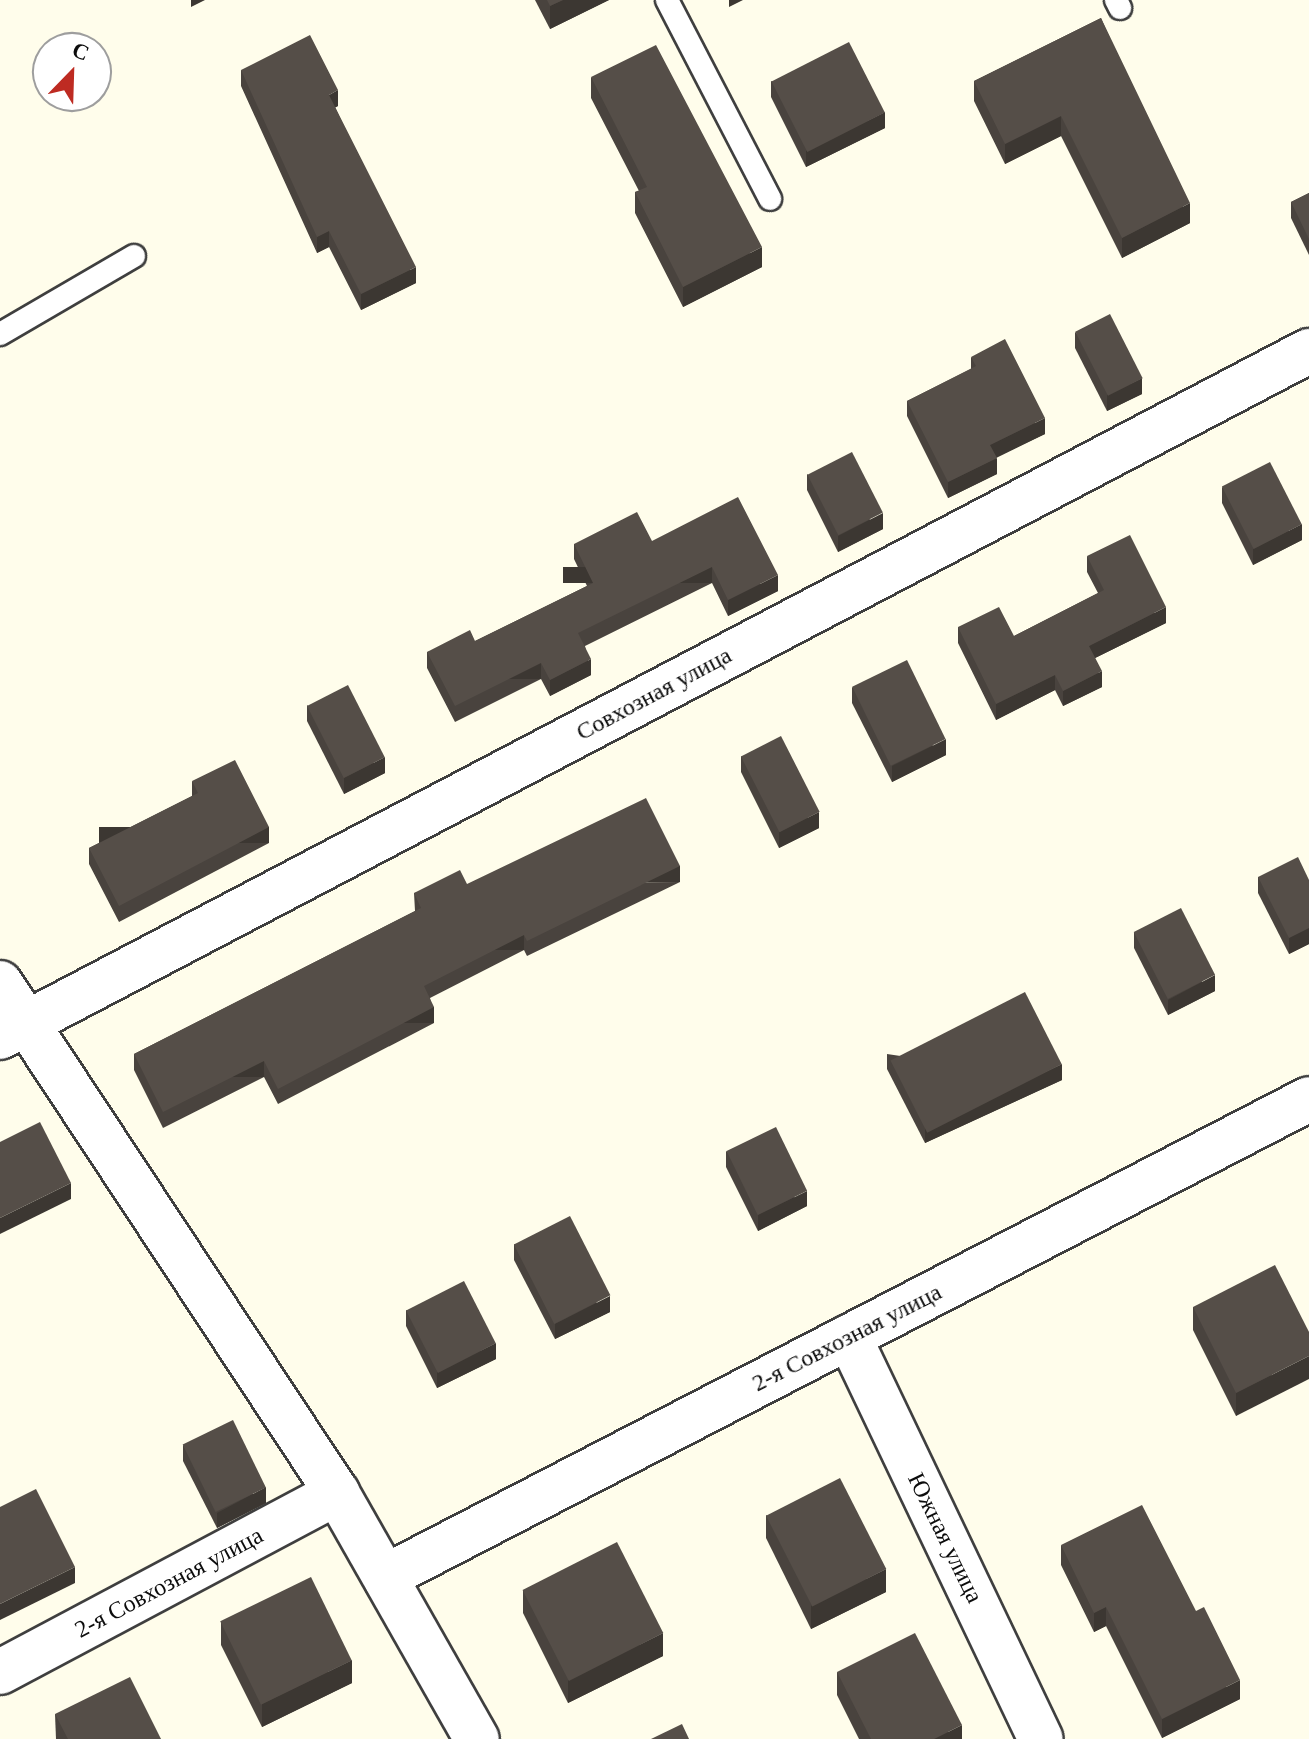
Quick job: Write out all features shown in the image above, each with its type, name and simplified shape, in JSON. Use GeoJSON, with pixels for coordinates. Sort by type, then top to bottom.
{"type":"FeatureCollection","features":[{"type":"Feature","properties":{"kind":"street","name":"Совхозная улица"},"geometry":{"type":"LineString","coordinates":[[12,1030],[1309,351]]}},
{"type":"Feature","properties":{"kind":"street"},"geometry":{"type":"LineString","coordinates":[[0,983],[12,1030],[337,1493],[477,1739]]}},
{"type":"Feature","properties":{"kind":"street","name":"2-я Совхозная улица"},"geometry":{"type":"LineString","coordinates":[[385,1577],[1309,1099]]}},
{"type":"Feature","properties":{"kind":"street","name":"Южная улица"},"geometry":{"type":"LineString","coordinates":[[849,1337],[1041,1739]]}},
{"type":"Feature","properties":{"kind":"street","name":"2-я Совхозная улица"},"geometry":{"type":"LineString","coordinates":[[0,1672],[337,1493]]}},
{"type":"Feature","properties":{"kind":"lane"},"geometry":{"type":"LineString","coordinates":[[667,0],[770,199]]}},
{"type":"Feature","properties":{"kind":"lane"},"geometry":{"type":"LineString","coordinates":[[0,334],[134,256]]}},
{"type":"Feature","properties":{"kind":"building"},"geometry":{"type":"Polygon","coordinates":[[[547,0],[563,0],[550,6],[547,0]]]}},
{"type":"Feature","properties":{"kind":"building"},"geometry":{"type":"Polygon","coordinates":[[[1101,18],[1190,203],[1122,238],[1061,116],[1005,144],[974,81],[1101,18]]]}},
{"type":"Feature","properties":{"kind":"building"},"geometry":{"type":"Polygon","coordinates":[[[310,35],[338,90],[329,95],[416,267],[361,294],[329,231],[317,237],[241,70],[310,35]]]}},
{"type":"Feature","properties":{"kind":"building"},"geometry":{"type":"Polygon","coordinates":[[[849,42],[885,112],[807,152],[771,81],[849,42]]]}},
{"type":"Feature","properties":{"kind":"building"},"geometry":{"type":"Polygon","coordinates":[[[656,45],[762,247],[683,287],[635,192],[647,187],[591,77],[656,45]]]}},
{"type":"Feature","properties":{"kind":"building"},"geometry":{"type":"Polygon","coordinates":[[[1309,193],[1309,239],[1291,202],[1309,193]]]}},
{"type":"Feature","properties":{"kind":"building"},"geometry":{"type":"Polygon","coordinates":[[[1110,314],[1143,378],[1108,396],[1075,332],[1110,314]]]}},
{"type":"Feature","properties":{"kind":"building"},"geometry":{"type":"Polygon","coordinates":[[[1005,339],[1045,418],[990,445],[997,458],[948,482],[907,401],[976,366],[971,357],[1005,339]]]}},
{"type":"Feature","properties":{"kind":"building"},"geometry":{"type":"Polygon","coordinates":[[[852,452],[883,513],[838,535],[807,475],[852,452]]]}},
{"type":"Feature","properties":{"kind":"building"},"geometry":{"type":"Polygon","coordinates":[[[1270,462],[1302,524],[1254,549],[1222,487],[1270,462]]]}},
{"type":"Feature","properties":{"kind":"building"},"geometry":{"type":"Polygon","coordinates":[[[738,497],[778,575],[728,600],[712,567],[578,633],[591,659],[550,680],[541,663],[455,706],[427,652],[470,630],[475,641],[593,583],[574,544],[637,512],[652,541],[738,497]]]}},
{"type":"Feature","properties":{"kind":"building"},"geometry":{"type":"Polygon","coordinates":[[[1130,535],[1166,607],[1089,646],[1102,671],[1063,691],[1055,675],[996,704],[958,627],[999,607],[1014,636],[1104,590],[1087,556],[1130,535]]]}},
{"type":"Feature","properties":{"kind":"building"},"geometry":{"type":"Polygon","coordinates":[[[907,660],[946,739],[891,766],[852,687],[907,660]]]}},
{"type":"Feature","properties":{"kind":"building"},"geometry":{"type":"Polygon","coordinates":[[[348,685],[385,757],[344,778],[307,706],[348,685]]]}},
{"type":"Feature","properties":{"kind":"building"},"geometry":{"type":"Polygon","coordinates":[[[781,736],[820,812],[779,832],[741,756],[781,736]]]}},
{"type":"Feature","properties":{"kind":"building"},"geometry":{"type":"Polygon","coordinates":[[[235,760],[269,827],[119,906],[89,848],[198,793],[192,781],[235,760]]]}},
{"type":"Feature","properties":{"kind":"building"},"geometry":{"type":"Polygon","coordinates":[[[646,798],[680,866],[527,941],[524,935],[424,986],[434,1007],[278,1089],[264,1061],[163,1112],[134,1054],[421,908],[414,893],[460,870],[467,884],[646,798]]]}},
{"type":"Feature","properties":{"kind":"building"},"geometry":{"type":"Polygon","coordinates":[[[1298,857],[1309,880],[1309,928],[1289,938],[1258,877],[1298,857]]]}},
{"type":"Feature","properties":{"kind":"building"},"geometry":{"type":"Polygon","coordinates":[[[1181,908],[1215,975],[1168,999],[1134,932],[1181,908]]]}},
{"type":"Feature","properties":{"kind":"building"},"geometry":{"type":"Polygon","coordinates":[[[1025,992],[1062,1064],[927,1133],[890,1061],[1025,992]]]}},
{"type":"Feature","properties":{"kind":"building"},"geometry":{"type":"Polygon","coordinates":[[[40,1122],[71,1183],[0,1218],[0,1142],[40,1122]]]}},
{"type":"Feature","properties":{"kind":"building"},"geometry":{"type":"Polygon","coordinates":[[[776,1127],[807,1191],[758,1215],[727,1151],[776,1127]]]}},
{"type":"Feature","properties":{"kind":"building"},"geometry":{"type":"Polygon","coordinates":[[[570,1216],[610,1295],[554,1324],[514,1245],[570,1216]]]}},
{"type":"Feature","properties":{"kind":"building"},"geometry":{"type":"Polygon","coordinates":[[[1275,1265],[1309,1332],[1309,1356],[1236,1393],[1193,1307],[1275,1265]]]}},
{"type":"Feature","properties":{"kind":"building"},"geometry":{"type":"Polygon","coordinates":[[[464,1281],[496,1343],[438,1373],[406,1311],[464,1281]]]}},
{"type":"Feature","properties":{"kind":"building"},"geometry":{"type":"Polygon","coordinates":[[[233,1420],[266,1487],[216,1512],[183,1445],[233,1420]]]}},
{"type":"Feature","properties":{"kind":"building"},"geometry":{"type":"Polygon","coordinates":[[[840,1478],[886,1569],[812,1607],[766,1516],[840,1478]]]}},
{"type":"Feature","properties":{"kind":"building"},"geometry":{"type":"Polygon","coordinates":[[[36,1489],[75,1567],[0,1604],[0,1507],[36,1489]]]}},
{"type":"Feature","properties":{"kind":"building"},"geometry":{"type":"Polygon","coordinates":[[[1142,1505],[1196,1611],[1204,1607],[1240,1680],[1162,1719],[1106,1607],[1094,1613],[1061,1545],[1142,1505]]]}},
{"type":"Feature","properties":{"kind":"building"},"geometry":{"type":"Polygon","coordinates":[[[617,1542],[663,1633],[569,1681],[523,1590],[617,1542]]]}},
{"type":"Feature","properties":{"kind":"building"},"geometry":{"type":"Polygon","coordinates":[[[311,1577],[352,1661],[261,1705],[220,1621],[311,1577]]]}},
{"type":"Feature","properties":{"kind":"building"},"geometry":{"type":"Polygon","coordinates":[[[915,1633],[962,1725],[934,1739],[871,1739],[837,1672],[915,1633]]]}},
{"type":"Feature","properties":{"kind":"building"},"geometry":{"type":"Polygon","coordinates":[[[130,1677],[161,1739],[68,1739],[55,1714],[130,1677]]]}},
{"type":"Feature","properties":{"kind":"building"},"geometry":{"type":"Polygon","coordinates":[[[682,1724],[689,1739],[651,1739],[682,1724]]]}}]}
